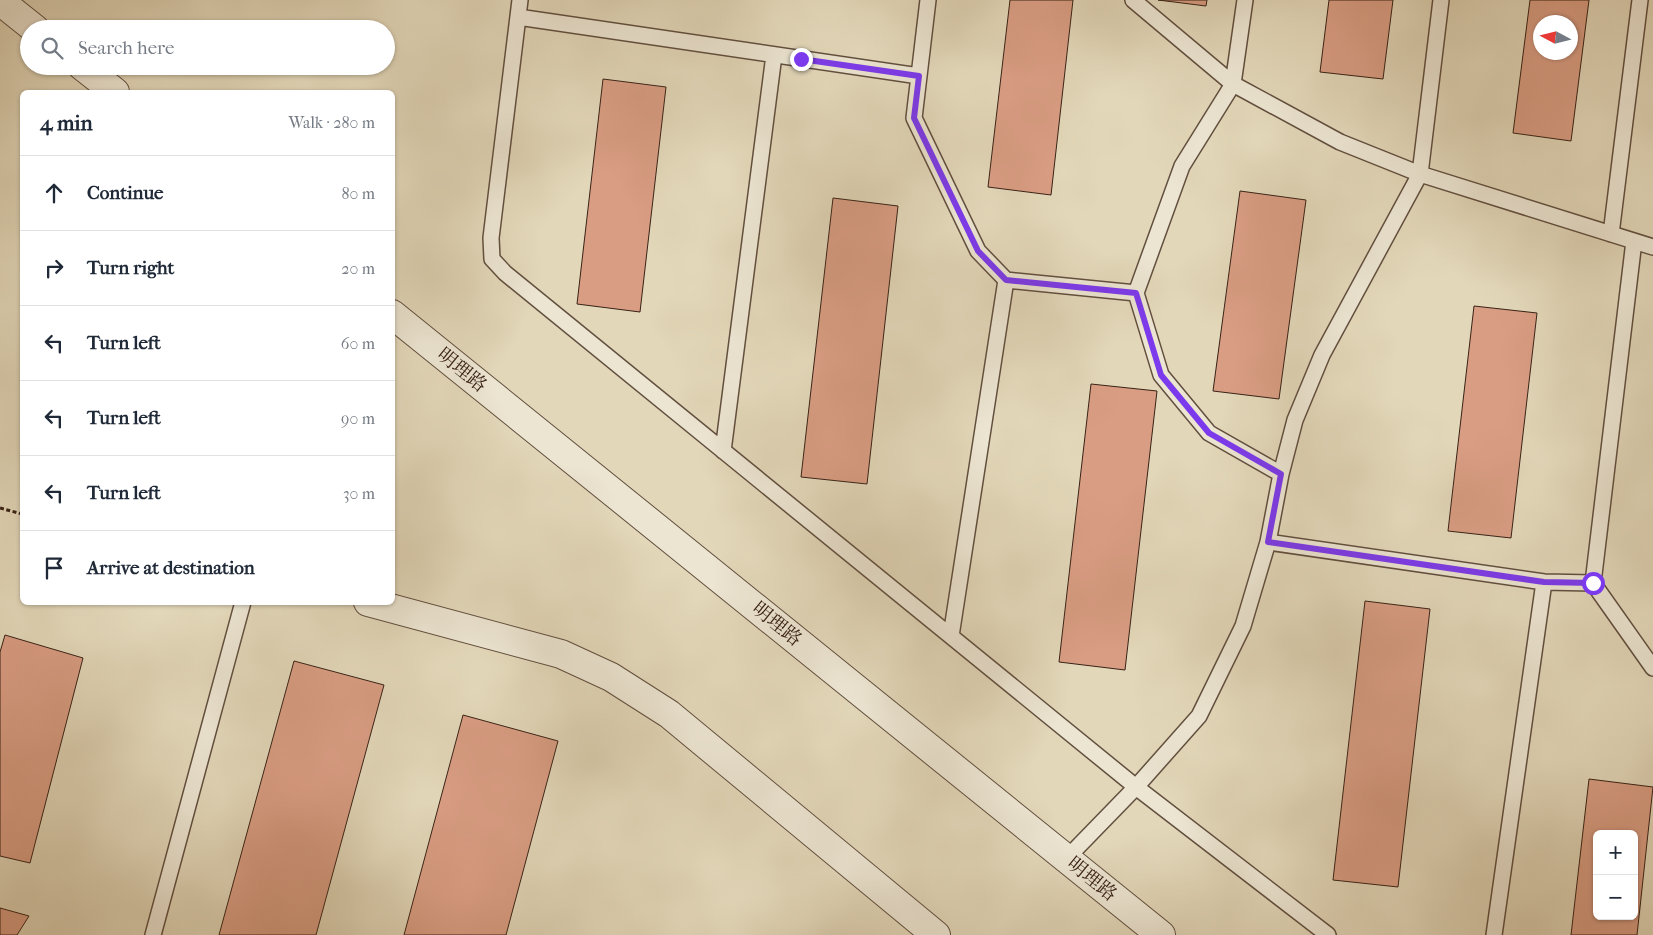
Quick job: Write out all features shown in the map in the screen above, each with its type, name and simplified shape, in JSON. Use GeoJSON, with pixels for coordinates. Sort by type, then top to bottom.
{"type":"FeatureCollection","features":[{"type":"Feature","properties":{"kind":"street"},"geometry":{"type":"LineString","coordinates":[[7,3],[25,20]]}},
{"type":"Feature","properties":{"kind":"street"},"geometry":{"type":"LineString","coordinates":[[93,75],[112,90]]}},
{"type":"Feature","properties":{"kind":"street","name":"明理路"},"geometry":{"type":"LineString","coordinates":[[395,316],[1161,935]]}},
{"type":"Feature","properties":{"kind":"street"},"geometry":{"type":"LineString","coordinates":[[379,605],[560,654],[611,677],[669,714],[936,935]]}},
{"type":"Feature","properties":{"kind":"lane"},"geometry":{"type":"LineString","coordinates":[[520,0],[491,238],[492,259],[505,273],[1136,787],[1328,935]]}},
{"type":"Feature","properties":{"kind":"lane"},"geometry":{"type":"LineString","coordinates":[[928,0],[914,118],[978,251],[1006,280],[1136,293]]}},
{"type":"Feature","properties":{"kind":"lane"},"geometry":{"type":"LineString","coordinates":[[1133,0],[1233,84],[1340,142],[1420,174],[1653,248]]}},
{"type":"Feature","properties":{"kind":"lane"},"geometry":{"type":"LineString","coordinates":[[1245,0],[1233,84],[1182,166],[1136,293],[1161,375],[1209,433],[1281,474]]}},
{"type":"Feature","properties":{"kind":"lane"},"geometry":{"type":"LineString","coordinates":[[1067,858],[1136,787],[1199,716],[1244,626],[1268,542],[1281,474],[1295,420],[1322,356],[1420,174],[1441,0]]}},
{"type":"Feature","properties":{"kind":"lane"},"geometry":{"type":"LineString","coordinates":[[1612,234],[1640,0]]}},
{"type":"Feature","properties":{"kind":"lane"},"geometry":{"type":"LineString","coordinates":[[518,17],[919,76]]}},
{"type":"Feature","properties":{"kind":"lane"},"geometry":{"type":"LineString","coordinates":[[723,451],[774,55]]}},
{"type":"Feature","properties":{"kind":"lane"},"geometry":{"type":"LineString","coordinates":[[1634,241],[1593,583],[1653,668]]}},
{"type":"Feature","properties":{"kind":"lane"},"geometry":{"type":"LineString","coordinates":[[951,636],[1006,280]]}},
{"type":"Feature","properties":{"kind":"lane"},"geometry":{"type":"LineString","coordinates":[[1268,542],[1544,582],[1593,583]]}},
{"type":"Feature","properties":{"kind":"lane"},"geometry":{"type":"LineString","coordinates":[[1494,935],[1544,582]]}},
{"type":"Feature","properties":{"kind":"lane"},"geometry":{"type":"LineString","coordinates":[[153,935],[242,605]]}},
{"type":"Feature","properties":{"kind":"path"},"geometry":{"type":"LineString","coordinates":[[0,508],[20,513]]}},
{"type":"Feature","properties":{"kind":"building"},"geometry":{"type":"Polygon","coordinates":[[[1010,0],[1073,0],[1051,195],[988,187],[1010,0]]]}},
{"type":"Feature","properties":{"kind":"building"},"geometry":{"type":"Polygon","coordinates":[[[1158,0],[1207,0],[1206,6],[1158,0]]]}},
{"type":"Feature","properties":{"kind":"building"},"geometry":{"type":"Polygon","coordinates":[[[1329,0],[1393,0],[1383,79],[1320,72],[1329,0]]]}},
{"type":"Feature","properties":{"kind":"building"},"geometry":{"type":"Polygon","coordinates":[[[1530,0],[1589,0],[1571,141],[1513,133],[1530,0]]]}},
{"type":"Feature","properties":{"kind":"building"},"geometry":{"type":"Polygon","coordinates":[[[603,79],[666,87],[640,312],[577,304],[603,79]]]}},
{"type":"Feature","properties":{"kind":"building"},"geometry":{"type":"Polygon","coordinates":[[[1240,191],[1306,200],[1279,399],[1213,391],[1240,191]]]}},
{"type":"Feature","properties":{"kind":"building"},"geometry":{"type":"Polygon","coordinates":[[[833,198],[898,206],[867,484],[801,477],[833,198]]]}},
{"type":"Feature","properties":{"kind":"building"},"geometry":{"type":"Polygon","coordinates":[[[1474,306],[1537,313],[1511,538],[1448,531],[1474,306]]]}},
{"type":"Feature","properties":{"kind":"building"},"geometry":{"type":"Polygon","coordinates":[[[1091,384],[1157,391],[1125,670],[1059,662],[1091,384]]]}},
{"type":"Feature","properties":{"kind":"building"},"geometry":{"type":"Polygon","coordinates":[[[1365,601],[1430,609],[1398,887],[1333,880],[1365,601]]]}},
{"type":"Feature","properties":{"kind":"building"},"geometry":{"type":"Polygon","coordinates":[[[5,635],[83,658],[30,863],[0,856],[0,652],[5,635]]]}},
{"type":"Feature","properties":{"kind":"building"},"geometry":{"type":"Polygon","coordinates":[[[294,661],[384,685],[316,935],[219,935],[294,661]]]}},
{"type":"Feature","properties":{"kind":"building"},"geometry":{"type":"Polygon","coordinates":[[[463,715],[558,741],[506,935],[404,935],[463,715]]]}},
{"type":"Feature","properties":{"kind":"building"},"geometry":{"type":"Polygon","coordinates":[[[1589,779],[1653,787],[1637,935],[1571,935],[1589,779]]]}},
{"type":"Feature","properties":{"kind":"building"},"geometry":{"type":"Polygon","coordinates":[[[0,908],[29,916],[17,935],[0,935],[0,908]]]}},
{"type":"Feature","properties":{"kind":"route"},"geometry":{"type":"LineString","coordinates":[[801,59],[919,76],[914,118],[978,251],[1006,280],[1136,293],[1161,375],[1209,433],[1281,474],[1268,542],[1544,582],[1593,583]]}}]}
